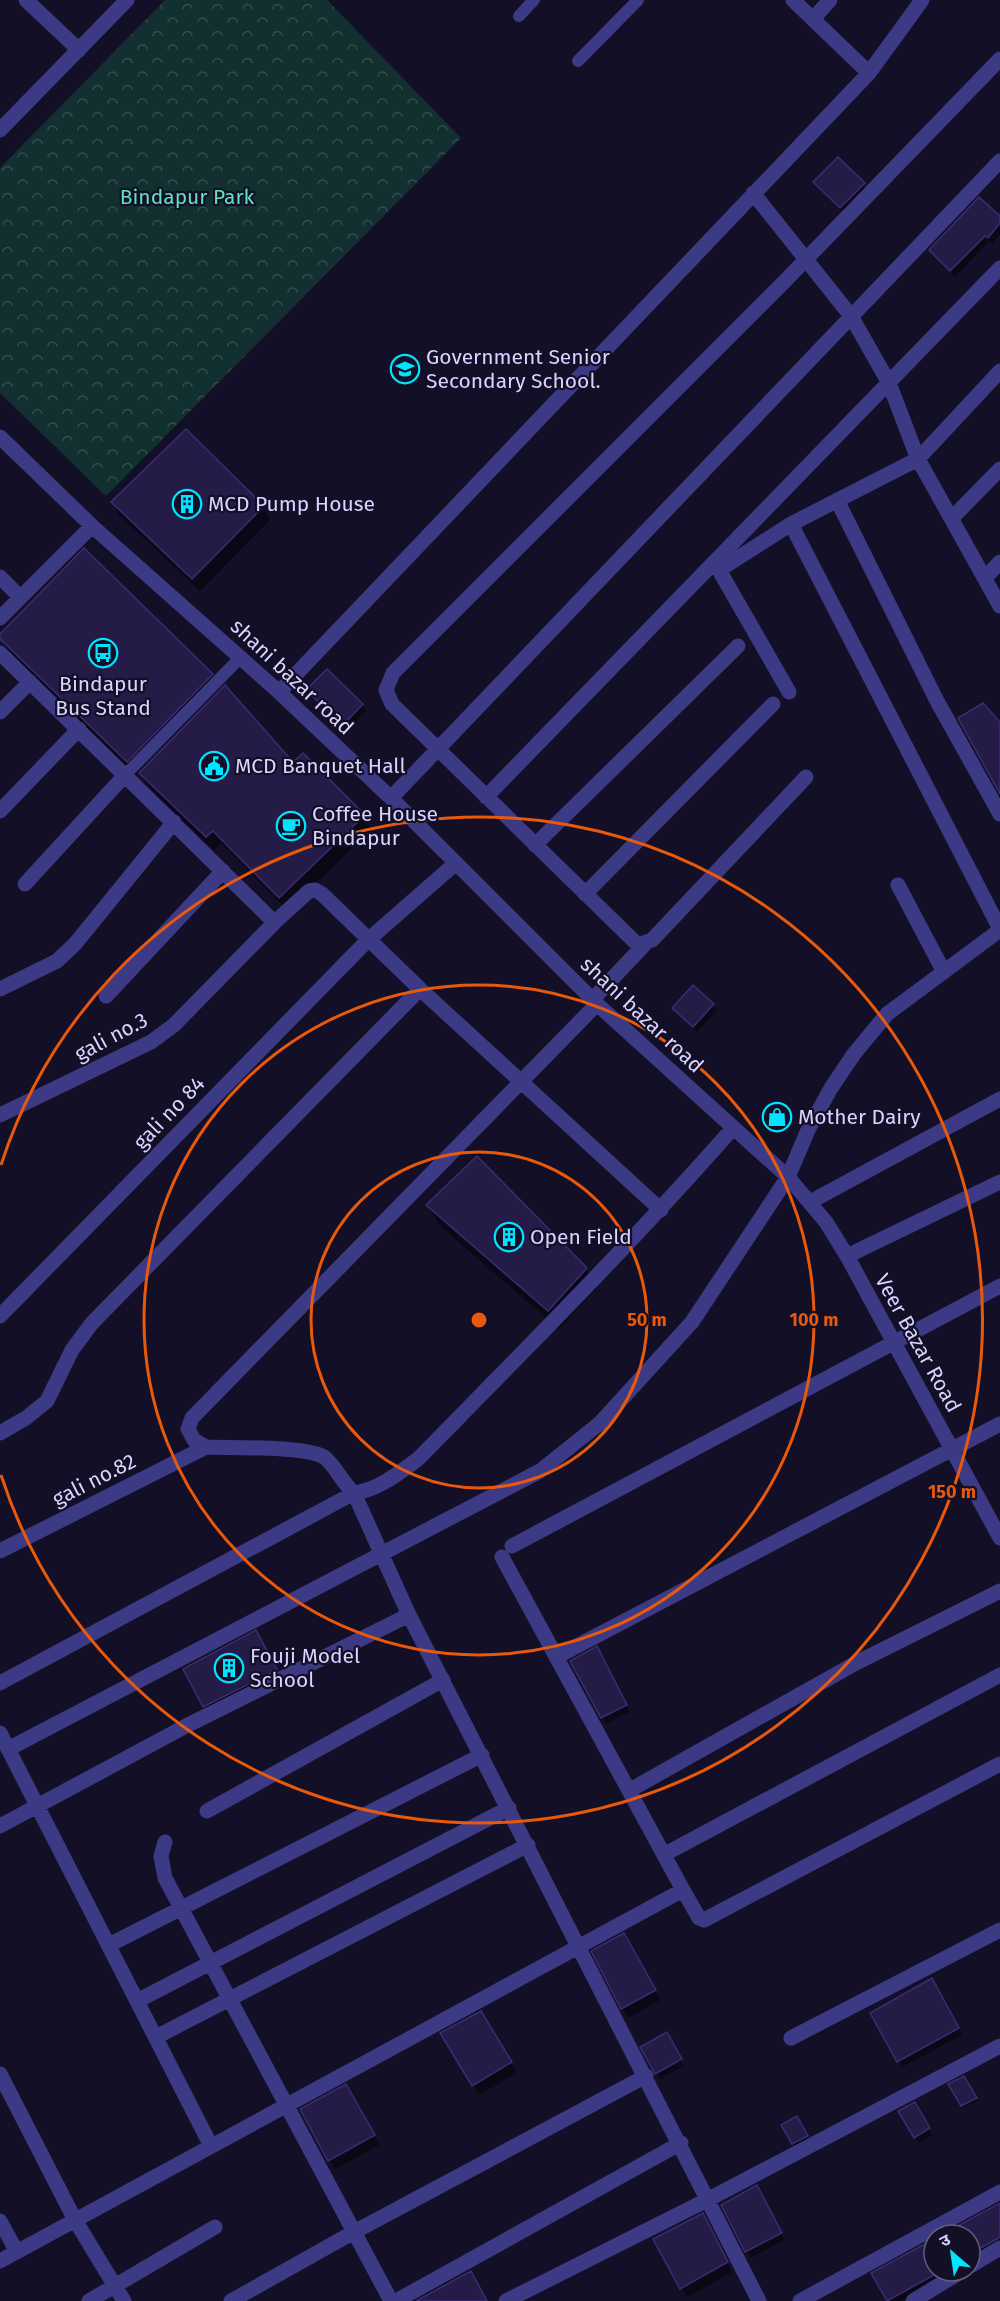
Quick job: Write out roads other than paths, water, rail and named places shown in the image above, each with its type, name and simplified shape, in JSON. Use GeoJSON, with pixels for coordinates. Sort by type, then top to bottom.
{"type":"FeatureCollection","features":[{"type":"Feature","properties":{"kind":"street"},"geometry":{"type":"LineString","coordinates":[[26,0],[79,50]]}},
{"type":"Feature","properties":{"kind":"street"},"geometry":{"type":"LineString","coordinates":[[0,130],[127,0]]}},
{"type":"Feature","properties":{"kind":"street"},"geometry":{"type":"LineString","coordinates":[[793,0],[869,73]]}},
{"type":"Feature","properties":{"kind":"street"},"geometry":{"type":"LineString","coordinates":[[813,19],[830,0]]}},
{"type":"Feature","properties":{"kind":"street"},"geometry":{"type":"LineString","coordinates":[[279,692],[869,73],[922,0]]}},
{"type":"Feature","properties":{"kind":"street"},"geometry":{"type":"LineString","coordinates":[[644,945],[632,941],[486,797],[392,704],[386,690],[393,673],[1000,59]]}},
{"type":"Feature","properties":{"kind":"street"},"geometry":{"type":"LineString","coordinates":[[391,798],[436,747],[1000,161]]}},
{"type":"Feature","properties":{"kind":"street"},"geometry":{"type":"LineString","coordinates":[[753,193],[851,316],[889,383],[918,459],[1000,606]]}},
{"type":"Feature","properties":{"kind":"street"},"geometry":{"type":"LineString","coordinates":[[486,797],[1000,268]]}},
{"type":"Feature","properties":{"kind":"street"},"geometry":{"type":"LineString","coordinates":[[789,692],[719,570],[791,524],[918,459],[1000,371]]}},
{"type":"Feature","properties":{"kind":"street","name":"shani bazar road"},"geometry":{"type":"LineString","coordinates":[[0,437],[92,526],[279,692],[391,798],[595,1001],[788,1177]]}},
{"type":"Feature","properties":{"kind":"street"},"geometry":{"type":"LineString","coordinates":[[952,518],[1000,469]]}},
{"type":"Feature","properties":{"kind":"street"},"geometry":{"type":"LineString","coordinates":[[837,500],[938,701],[1000,814]]}},
{"type":"Feature","properties":{"kind":"street"},"geometry":{"type":"LineString","coordinates":[[8,1749],[540,1471],[600,1423],[692,1323],[788,1177],[808,1130],[854,1054],[887,1014],[1000,929],[791,524]]}},
{"type":"Feature","properties":{"kind":"street"},"geometry":{"type":"LineString","coordinates":[[0,618],[92,526]]}},
{"type":"Feature","properties":{"kind":"street"},"geometry":{"type":"LineString","coordinates":[[985,578],[1000,562]]}},
{"type":"Feature","properties":{"kind":"street"},"geometry":{"type":"LineString","coordinates":[[0,577],[20,597]]}},
{"type":"Feature","properties":{"kind":"street"},"geometry":{"type":"LineString","coordinates":[[535,845],[738,646]]}},
{"type":"Feature","properties":{"kind":"street"},"geometry":{"type":"LineString","coordinates":[[0,653],[126,774],[266,915],[276,921]]}},
{"type":"Feature","properties":{"kind":"street"},"geometry":{"type":"LineString","coordinates":[[0,712],[30,682]]}},
{"type":"Feature","properties":{"kind":"street"},"geometry":{"type":"LineString","coordinates":[[585,894],[773,704]]}},
{"type":"Feature","properties":{"kind":"street"},"geometry":{"type":"LineString","coordinates":[[0,811],[79,729]]}},
{"type":"Feature","properties":{"kind":"street"},"geometry":{"type":"LineString","coordinates":[[25,884],[126,774]]}},
{"type":"Feature","properties":{"kind":"street"},"geometry":{"type":"LineString","coordinates":[[759,2301],[681,2143],[578,1948],[410,1615],[354,1493],[344,1484],[331,1463],[312,1452],[206,1447],[194,1440],[188,1429],[192,1418],[519,1082],[644,945],[807,777]]}},
{"type":"Feature","properties":{"kind":"street"},"geometry":{"type":"LineString","coordinates":[[0,989],[57,961],[75,944],[174,822]]}},
{"type":"Feature","properties":{"kind":"street","name":"gali no 84"},"geometry":{"type":"LineString","coordinates":[[0,1316],[368,940],[456,862]]}},
{"type":"Feature","properties":{"kind":"street"},"geometry":{"type":"LineString","coordinates":[[106,996],[223,871]]}},
{"type":"Feature","properties":{"kind":"street"},"geometry":{"type":"LineString","coordinates":[[898,885],[944,972]]}},
{"type":"Feature","properties":{"kind":"street","name":"gali no.3"},"geometry":{"type":"LineString","coordinates":[[0,1115],[152,1042],[174,1025],[276,921],[303,896],[315,890],[368,940]]}},
{"type":"Feature","properties":{"kind":"street"},"geometry":{"type":"LineString","coordinates":[[368,940],[519,1082],[661,1210]]}},
{"type":"Feature","properties":{"kind":"street"},"geometry":{"type":"LineString","coordinates":[[0,1433],[26,1419],[48,1401],[72,1350],[92,1323],[420,989]]}},
{"type":"Feature","properties":{"kind":"street"},"geometry":{"type":"LineString","coordinates":[[810,1202],[1000,1099]]}},
{"type":"Feature","properties":{"kind":"street"},"geometry":{"type":"LineString","coordinates":[[0,1683],[354,1493],[377,1486],[418,1459],[661,1210],[733,1128]]}},
{"type":"Feature","properties":{"kind":"street","name":"Veer Bazar Road"},"geometry":{"type":"LineString","coordinates":[[788,1177],[826,1222],[847,1256],[1000,1538]]}},
{"type":"Feature","properties":{"kind":"street"},"geometry":{"type":"LineString","coordinates":[[847,1256],[1000,1182]]}},
{"type":"Feature","properties":{"kind":"street"},"geometry":{"type":"LineString","coordinates":[[1000,1286],[507,1551],[556,1657],[699,1918],[710,1918],[1000,1764]]}},
{"type":"Feature","properties":{"kind":"street"},"geometry":{"type":"LineString","coordinates":[[556,1657],[1000,1424]]}},
{"type":"Feature","properties":{"kind":"street","name":"gali no.82"},"geometry":{"type":"LineString","coordinates":[[0,1551],[206,1447]]}},
{"type":"Feature","properties":{"kind":"street"},"geometry":{"type":"LineString","coordinates":[[630,1790],[856,1663],[1000,1591]]}},
{"type":"Feature","properties":{"kind":"street"},"geometry":{"type":"LineString","coordinates":[[0,1826],[186,1726],[410,1615]]}},
{"type":"Feature","properties":{"kind":"street"},"geometry":{"type":"LineString","coordinates":[[665,1854],[1000,1675]]}},
{"type":"Feature","properties":{"kind":"street"},"geometry":{"type":"LineString","coordinates":[[207,1811],[443,1680]]}},
{"type":"Feature","properties":{"kind":"street"},"geometry":{"type":"LineString","coordinates":[[0,1733],[211,2146]]}},
{"type":"Feature","properties":{"kind":"street"},"geometry":{"type":"LineString","coordinates":[[109,1946],[482,1755]]}},
{"type":"Feature","properties":{"kind":"street"},"geometry":{"type":"LineString","coordinates":[[137,2001],[509,1808]]}},
{"type":"Feature","properties":{"kind":"street"},"geometry":{"type":"LineString","coordinates":[[165,1842],[161,1856],[165,1878],[391,2301]]}},
{"type":"Feature","properties":{"kind":"street"},"geometry":{"type":"LineString","coordinates":[[156,2037],[528,1845]]}},
{"type":"Feature","properties":{"kind":"street"},"geometry":{"type":"LineString","coordinates":[[0,2261],[683,1890]]}},
{"type":"Feature","properties":{"kind":"street"},"geometry":{"type":"LineString","coordinates":[[791,2038],[1000,1930]]}},
{"type":"Feature","properties":{"kind":"street"},"geometry":{"type":"LineString","coordinates":[[506,2301],[709,2199],[1000,2046]]}},
{"type":"Feature","properties":{"kind":"street"},"geometry":{"type":"LineString","coordinates":[[0,2074],[75,2220],[124,2301]]}},
{"type":"Feature","properties":{"kind":"street"},"geometry":{"type":"LineString","coordinates":[[231,2301],[354,2232],[646,2076]]}},
{"type":"Feature","properties":{"kind":"street"},"geometry":{"type":"LineString","coordinates":[[396,2301],[681,2143]]}},
{"type":"Feature","properties":{"kind":"street"},"geometry":{"type":"LineString","coordinates":[[800,2301],[1000,2192]]}},
{"type":"Feature","properties":{"kind":"street"},"geometry":{"type":"LineString","coordinates":[[0,2221],[17,2252]]}},
{"type":"Feature","properties":{"kind":"street"},"geometry":{"type":"LineString","coordinates":[[89,2301],[216,2227]]}},
{"type":"Feature","properties":{"kind":"street"},"geometry":{"type":"LineString","coordinates":[[982,2259],[1000,2248]]}},
{"type":"Feature","properties":{"kind":"street"},"geometry":{"type":"LineString","coordinates":[[913,2301],[942,2283]]}},
{"type":"Feature","properties":{"kind":"lane"},"geometry":{"type":"LineString","coordinates":[[519,16],[534,0]]}},
{"type":"Feature","properties":{"kind":"lane"},"geometry":{"type":"LineString","coordinates":[[578,61],[638,0]]}},
{"type":"Feature","properties":{"kind":"lane"},"geometry":{"type":"LineString","coordinates":[[126,774],[241,657]]}},
{"type":"Feature","properties":{"kind":"place","name":"Government Senior Secondary School."},"geometry":{"type":"Point","coordinates":[405,369]}},
{"type":"Feature","properties":{"kind":"place","name":"MCD Pump House"},"geometry":{"type":"Point","coordinates":[187,504]}},
{"type":"Feature","properties":{"kind":"place","name":"Bindapur Bus Stand"},"geometry":{"type":"Point","coordinates":[103,653]}},
{"type":"Feature","properties":{"kind":"place","name":"MCD Banquet Hall"},"geometry":{"type":"Point","coordinates":[214,766]}},
{"type":"Feature","properties":{"kind":"place","name":"Coffee House Bindapur"},"geometry":{"type":"Point","coordinates":[291,826]}},
{"type":"Feature","properties":{"kind":"place","name":"Mother Dairy"},"geometry":{"type":"Point","coordinates":[777,1117]}},
{"type":"Feature","properties":{"kind":"place","name":"Open Field"},"geometry":{"type":"Point","coordinates":[509,1237]}},
{"type":"Feature","properties":{"kind":"place","name":"Fouji Model School"},"geometry":{"type":"Point","coordinates":[229,1668]}},
{"type":"Feature","properties":{"kind":"park label","name":"Bindapur Park"},"geometry":{"type":"Point","coordinates":[187,197]}}]}
